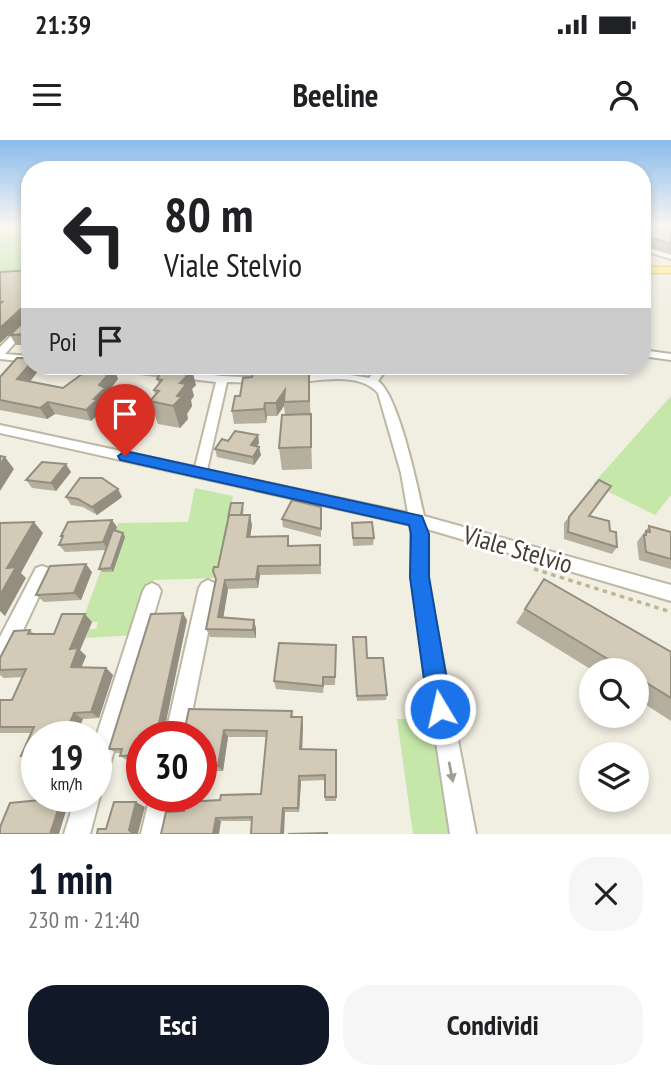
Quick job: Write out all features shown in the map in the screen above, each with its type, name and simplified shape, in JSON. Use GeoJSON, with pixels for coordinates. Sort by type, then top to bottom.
{"type":"FeatureCollection","features":[{"type":"Feature","properties":{"kind":"main road"},"geometry":{"type":"LineString","coordinates":[[651,270],[671,270]]}},
{"type":"Feature","properties":{"kind":"street"},"geometry":{"type":"LineString","coordinates":[[0,354],[21,330]]}},
{"type":"Feature","properties":{"kind":"street"},"geometry":{"type":"LineString","coordinates":[[0,354],[21,358]]}},
{"type":"Feature","properties":{"kind":"street"},"geometry":{"type":"LineString","coordinates":[[651,354],[671,357]]}},
{"type":"Feature","properties":{"kind":"street"},"geometry":{"type":"LineString","coordinates":[[186,375],[222,379],[373,380],[383,392],[408,473],[420,534],[419,577],[463,834]]}},
{"type":"Feature","properties":{"kind":"street"},"geometry":{"type":"LineString","coordinates":[[325,375],[326,379]]}},
{"type":"Feature","properties":{"kind":"street"},"geometry":{"type":"LineString","coordinates":[[373,380],[377,375]]}},
{"type":"Feature","properties":{"kind":"street"},"geometry":{"type":"LineString","coordinates":[[200,472],[222,379]]}},
{"type":"Feature","properties":{"kind":"street","name":"Viale Stelvio"},"geometry":{"type":"LineString","coordinates":[[0,429],[416,520],[671,593]]}},
{"type":"Feature","properties":{"kind":"street"},"geometry":{"type":"LineString","coordinates":[[0,657],[42,573]]}},
{"type":"Feature","properties":{"kind":"street"},"geometry":{"type":"LineString","coordinates":[[179,721],[208,588]]}},
{"type":"Feature","properties":{"kind":"street"},"geometry":{"type":"LineString","coordinates":[[112,721],[152,591]]}},
{"type":"Feature","properties":{"kind":"street"},"geometry":{"type":"LineString","coordinates":[[77,834],[83,812]]}},
{"type":"Feature","properties":{"kind":"street"},"geometry":{"type":"LineString","coordinates":[[154,834],[159,812]]}},
{"type":"Feature","properties":{"kind":"path"},"geometry":{"type":"LineString","coordinates":[[531,568],[671,612]]}},
{"type":"Feature","properties":{"kind":"green space"},"geometry":{"type":"Polygon","coordinates":[[[0,257],[21,257],[21,280],[0,284],[0,257]]]}},
{"type":"Feature","properties":{"kind":"green space"},"geometry":{"type":"Polygon","coordinates":[[[202,375],[267,375],[266,378],[202,375]]]}},
{"type":"Feature","properties":{"kind":"green space"},"geometry":{"type":"Polygon","coordinates":[[[671,396],[671,495],[655,515],[593,484],[671,396]]]}},
{"type":"Feature","properties":{"kind":"green space"},"geometry":{"type":"Polygon","coordinates":[[[195,488],[233,496],[216,578],[153,580],[136,635],[86,638],[89,629],[96,629],[98,622],[82,622],[118,523],[188,522],[195,488]]]}},
{"type":"Feature","properties":{"kind":"green space"},"geometry":{"type":"Polygon","coordinates":[[[397,719],[444,720],[461,834],[413,834],[397,719]]]}},
{"type":"Feature","properties":{"kind":"building"},"geometry":{"type":"Polygon","coordinates":[[[21,271],[21,309],[0,328],[2,302],[0,272],[21,271]]]}},
{"type":"Feature","properties":{"kind":"building"},"geometry":{"type":"Polygon","coordinates":[[[21,324],[21,334],[10,335],[21,324]]]}},
{"type":"Feature","properties":{"kind":"building"},"geometry":{"type":"Polygon","coordinates":[[[17,358],[21,358],[21,374],[17,379],[63,388],[81,375],[108,375],[99,385],[105,388],[86,410],[48,402],[40,408],[0,400],[0,377],[17,358]]]}},
{"type":"Feature","properties":{"kind":"building"},"geometry":{"type":"Polygon","coordinates":[[[159,375],[188,375],[180,383],[186,384],[177,396],[182,397],[173,406],[150,401],[159,391],[154,390],[162,380],[157,379],[159,375]]]}},
{"type":"Feature","properties":{"kind":"building"},"geometry":{"type":"Polygon","coordinates":[[[309,375],[309,401],[284,402],[285,390],[276,403],[265,403],[264,409],[232,411],[235,396],[240,396],[243,378],[309,375]]]}},
{"type":"Feature","properties":{"kind":"building"},"geometry":{"type":"Polygon","coordinates":[[[311,414],[311,447],[279,448],[282,415],[311,414]]]}},
{"type":"Feature","properties":{"kind":"building"},"geometry":{"type":"Polygon","coordinates":[[[235,431],[258,435],[251,445],[259,447],[253,457],[215,449],[222,439],[228,441],[235,431]]]}},
{"type":"Feature","properties":{"kind":"building"},"geometry":{"type":"Polygon","coordinates":[[[42,462],[66,464],[51,483],[26,480],[42,462]]]}},
{"type":"Feature","properties":{"kind":"building"},"geometry":{"type":"Polygon","coordinates":[[[80,478],[102,478],[118,489],[92,507],[78,499],[66,497],[80,478]]]}},
{"type":"Feature","properties":{"kind":"building"},"geometry":{"type":"Polygon","coordinates":[[[599,480],[611,486],[589,516],[609,521],[610,531],[616,532],[617,547],[568,532],[569,517],[599,480]]]}},
{"type":"Feature","properties":{"kind":"building"},"geometry":{"type":"Polygon","coordinates":[[[292,500],[321,507],[321,529],[282,519],[292,500]]]}},
{"type":"Feature","properties":{"kind":"building"},"geometry":{"type":"Polygon","coordinates":[[[231,503],[243,503],[241,515],[229,515],[228,518],[231,503]]]}},
{"type":"Feature","properties":{"kind":"building"},"geometry":{"type":"Polygon","coordinates":[[[229,515],[250,515],[247,537],[288,536],[288,546],[320,545],[320,565],[258,566],[256,579],[225,580],[218,617],[254,620],[253,630],[206,629],[216,579],[213,571],[214,567],[218,567],[229,515]]]}},
{"type":"Feature","properties":{"kind":"building"},"geometry":{"type":"Polygon","coordinates":[[[112,520],[103,542],[59,545],[68,522],[112,520]]]}},
{"type":"Feature","properties":{"kind":"building"},"geometry":{"type":"Polygon","coordinates":[[[34,522],[7,568],[16,567],[0,595],[0,523],[34,522]]]}},
{"type":"Feature","properties":{"kind":"building"},"geometry":{"type":"Polygon","coordinates":[[[372,522],[374,538],[353,538],[352,523],[372,522]]]}},
{"type":"Feature","properties":{"kind":"building"},"geometry":{"type":"Polygon","coordinates":[[[649,526],[671,532],[671,559],[646,552],[644,535],[646,531],[650,532],[649,526]]]}},
{"type":"Feature","properties":{"kind":"building"},"geometry":{"type":"Polygon","coordinates":[[[113,530],[123,533],[111,568],[99,569],[113,530]]]}},
{"type":"Feature","properties":{"kind":"building"},"geometry":{"type":"Polygon","coordinates":[[[86,564],[74,593],[36,595],[50,566],[86,564]]]}},
{"type":"Feature","properties":{"kind":"building"},"geometry":{"type":"Polygon","coordinates":[[[544,579],[671,652],[671,698],[649,684],[649,658],[606,658],[525,609],[544,579]]]}},
{"type":"Feature","properties":{"kind":"building"},"geometry":{"type":"Polygon","coordinates":[[[183,613],[159,721],[126,721],[126,756],[120,756],[122,749],[112,749],[112,739],[151,614],[183,613]]]}},
{"type":"Feature","properties":{"kind":"building"},"geometry":{"type":"Polygon","coordinates":[[[62,614],[85,614],[70,649],[78,648],[71,667],[106,668],[91,712],[74,713],[71,721],[21,721],[21,727],[0,727],[0,700],[12,700],[26,669],[0,670],[0,658],[14,631],[30,630],[28,634],[54,634],[62,614]]]}},
{"type":"Feature","properties":{"kind":"building"},"geometry":{"type":"Polygon","coordinates":[[[353,637],[366,637],[367,658],[383,658],[387,695],[357,696],[353,637]]]}},
{"type":"Feature","properties":{"kind":"building"},"geometry":{"type":"Polygon","coordinates":[[[279,643],[336,645],[335,677],[323,677],[323,686],[274,681],[279,643]]]}},
{"type":"Feature","properties":{"kind":"building"},"geometry":{"type":"Polygon","coordinates":[[[189,709],[292,711],[291,717],[302,717],[300,749],[336,750],[336,797],[325,797],[325,775],[299,776],[298,808],[283,808],[281,834],[251,834],[252,817],[216,818],[213,834],[161,834],[166,812],[217,812],[217,800],[220,800],[221,795],[261,794],[267,731],[224,730],[217,766],[217,721],[186,721],[189,709]]]}},
{"type":"Feature","properties":{"kind":"building"},"geometry":{"type":"Polygon","coordinates":[[[21,802],[21,812],[57,812],[50,834],[0,834],[0,827],[10,803],[21,802]]]}},
{"type":"Feature","properties":{"kind":"building"},"geometry":{"type":"Polygon","coordinates":[[[114,802],[126,802],[126,812],[134,812],[129,830],[133,834],[97,834],[98,829],[106,829],[114,802]]]}},
{"type":"Feature","properties":{"kind":"route"},"geometry":{"type":"LineString","coordinates":[[125,456],[416,520],[420,534],[419,577],[440,709]]}}]}
